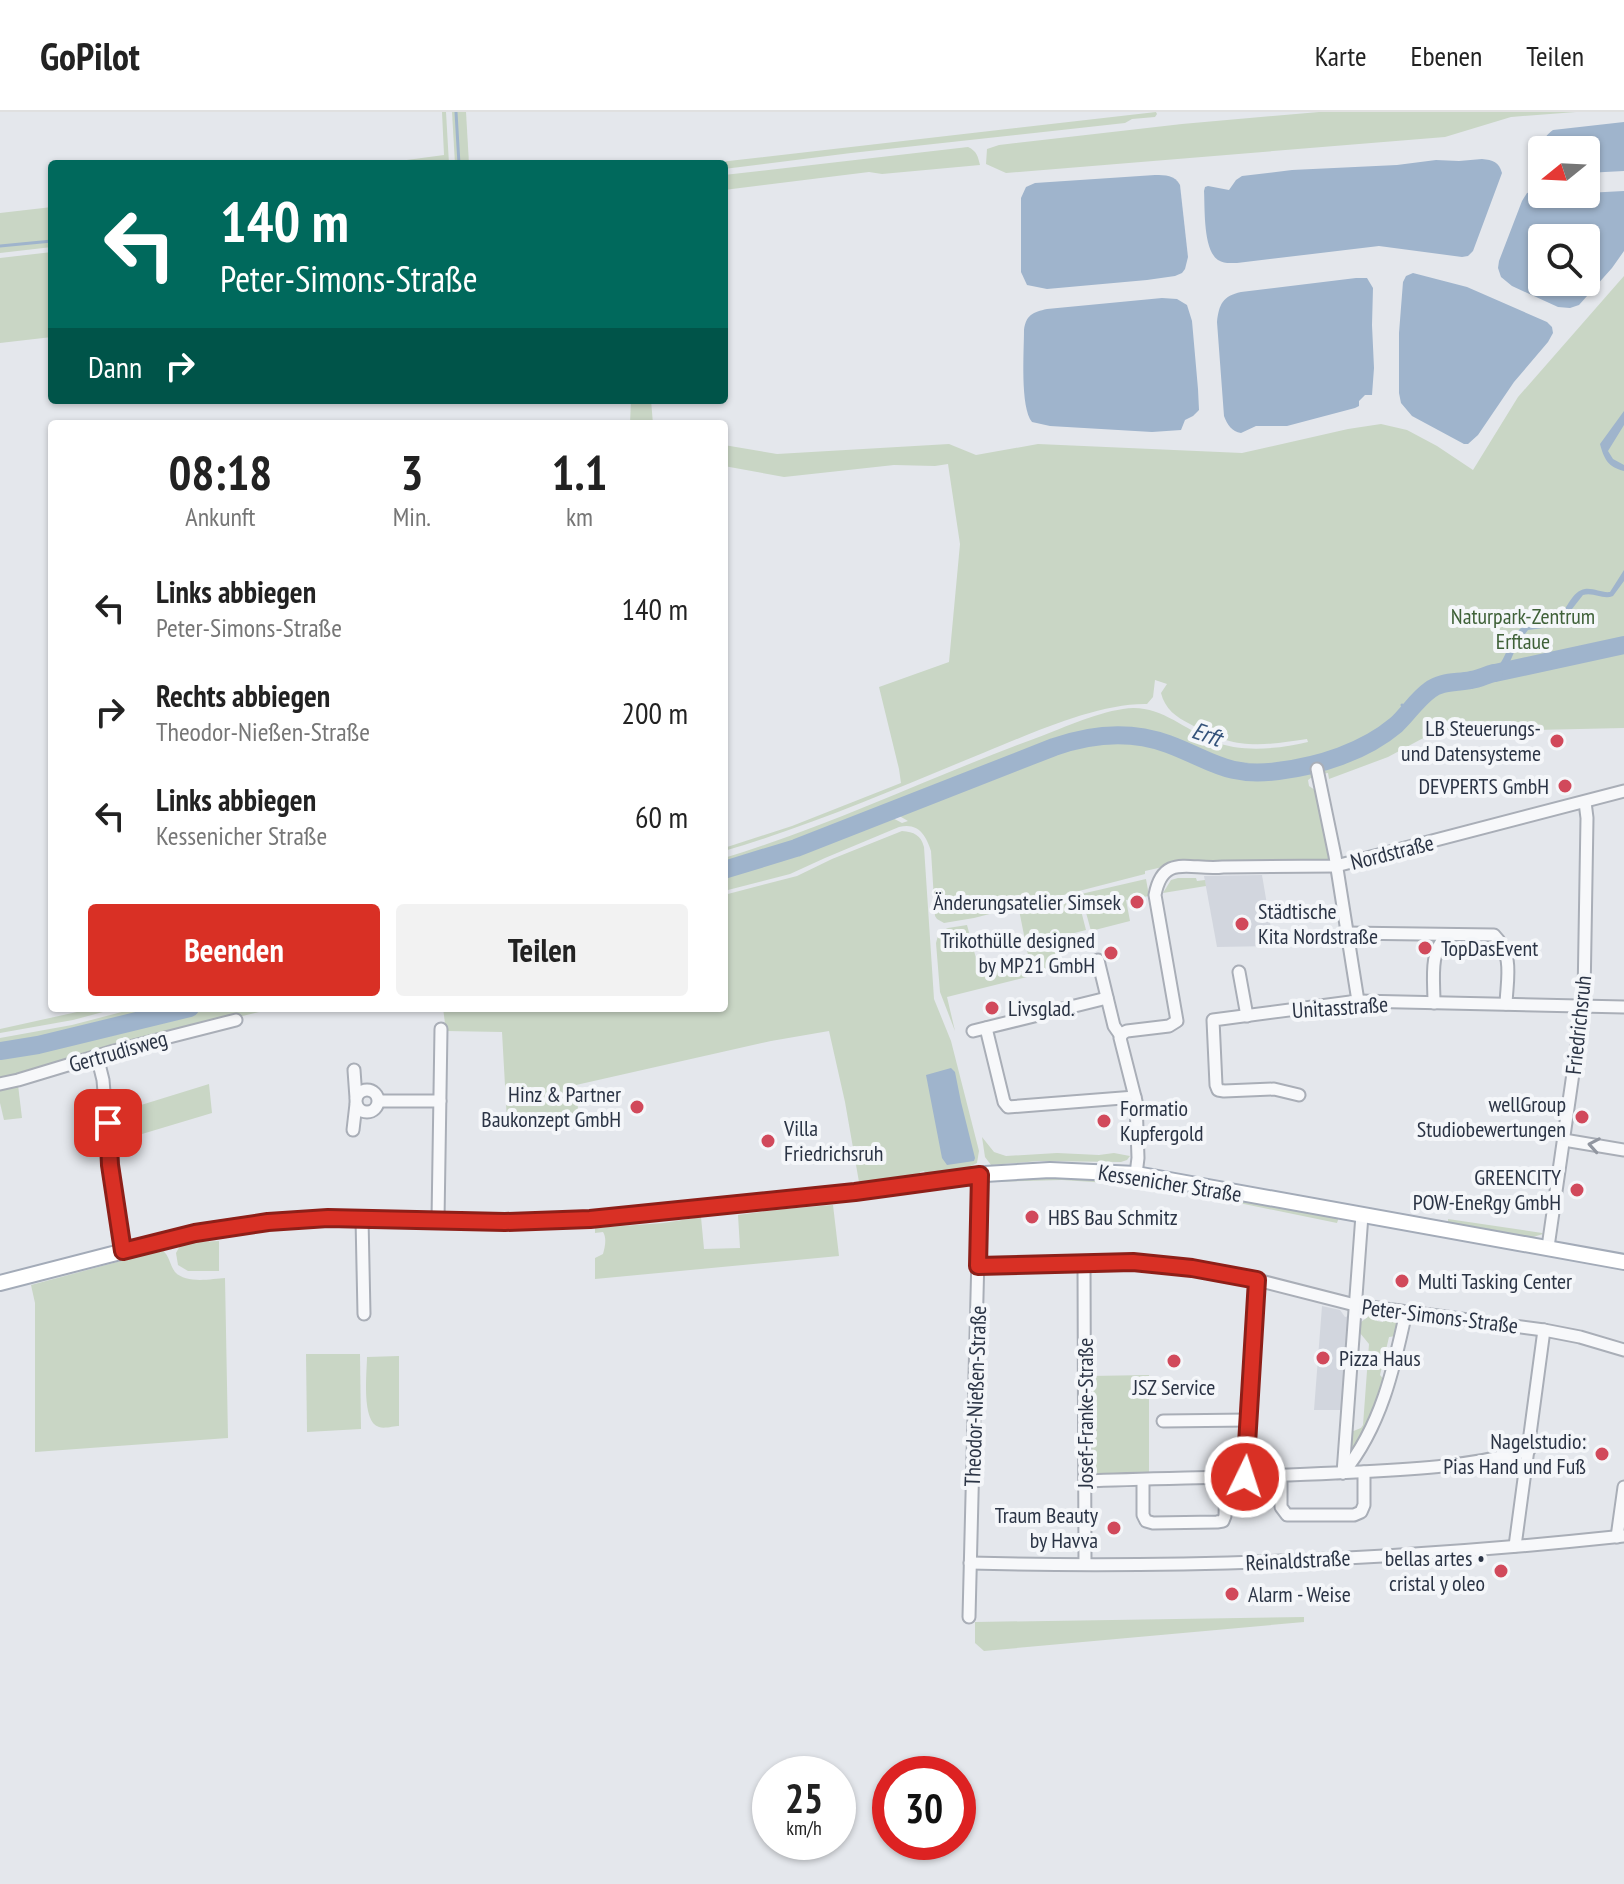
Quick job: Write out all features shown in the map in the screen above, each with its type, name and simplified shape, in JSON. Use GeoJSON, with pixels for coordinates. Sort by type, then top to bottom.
{"type":"FeatureCollection","features":[{"type":"Feature","properties":{"kind":"main road","name":"Kessenicher Straße"},"geometry":{"type":"LineString","coordinates":[[0,1283],[195,1233],[260,1223],[328,1218],[522,1222],[629,1215],[855,1192],[980,1175],[1050,1170],[1136,1174],[1624,1262]]}},
{"type":"Feature","properties":{"kind":"street"},"geometry":{"type":"LineString","coordinates":[[1317,769],[1358,1001]]}},
{"type":"Feature","properties":{"kind":"street","name":"Nordstraße"},"geometry":{"type":"LineString","coordinates":[[1121,1036],[1127,1031],[1169,1026],[1177,1021],[1155,895],[1158,879],[1168,869],[1336,866],[1624,791]]}},
{"type":"Feature","properties":{"kind":"street","name":"Friedrichsruh"},"geometry":{"type":"LineString","coordinates":[[1548,1247],[1583,1006],[1585,802]]}},
{"type":"Feature","properties":{"kind":"street"},"geometry":{"type":"LineString","coordinates":[[1346,933],[1494,935],[1507,954],[1506,1004]]}},
{"type":"Feature","properties":{"kind":"street"},"geometry":{"type":"LineString","coordinates":[[1434,1003],[1435,953],[1447,935]]}},
{"type":"Feature","properties":{"kind":"street"},"geometry":{"type":"LineString","coordinates":[[1098,960],[1135,1097],[1136,1174]]}},
{"type":"Feature","properties":{"kind":"street"},"geometry":{"type":"LineString","coordinates":[[1239,972],[1247,1016]]}},
{"type":"Feature","properties":{"kind":"street"},"geometry":{"type":"LineString","coordinates":[[973,1031],[1107,998]]}},
{"type":"Feature","properties":{"kind":"street","name":"Unitasstraße"},"geometry":{"type":"LineString","coordinates":[[1299,1095],[1274,1089],[1218,1090],[1213,1020],[1358,1001],[1624,1007]]}},
{"type":"Feature","properties":{"kind":"street","name":"Gertrudisweg"},"geometry":{"type":"LineString","coordinates":[[0,1084],[236,1020]]}},
{"type":"Feature","properties":{"kind":"street"},"geometry":{"type":"LineString","coordinates":[[986,1028],[1004,1102],[1008,1107],[1135,1097]]}},
{"type":"Feature","properties":{"kind":"street"},"geometry":{"type":"LineString","coordinates":[[438,1220],[441,1029]]}},
{"type":"Feature","properties":{"kind":"street"},"geometry":{"type":"LineString","coordinates":[[97,1056],[103,1080],[110,1165],[123,1251]]}},
{"type":"Feature","properties":{"kind":"street"},"geometry":{"type":"LineString","coordinates":[[353,1130],[356,1101],[354,1070]]}},
{"type":"Feature","properties":{"kind":"street"},"geometry":{"type":"LineString","coordinates":[[356,1101],[362,1110],[372,1110],[379,1101],[440,1101]]}},
{"type":"Feature","properties":{"kind":"street"},"geometry":{"type":"LineString","coordinates":[[1564,1140],[1624,1150]]}},
{"type":"Feature","properties":{"kind":"street","name":"Theodor-Nießen-Straße"},"geometry":{"type":"LineString","coordinates":[[969,1617],[980,1175]]}},
{"type":"Feature","properties":{"kind":"street"},"geometry":{"type":"LineString","coordinates":[[1343,1473],[1362,1215]]}},
{"type":"Feature","properties":{"kind":"street"},"geometry":{"type":"LineString","coordinates":[[362,1218],[364,1314]]}},
{"type":"Feature","properties":{"kind":"street","name":"Peter-Simons-Straße"},"geometry":{"type":"LineString","coordinates":[[978,1266],[1117,1261],[1166,1264],[1257,1280],[1355,1305],[1544,1330],[1624,1350]]}},
{"type":"Feature","properties":{"kind":"street","name":"Josef-Franke-Straße"},"geometry":{"type":"LineString","coordinates":[[1084,1263],[1085,1564]]}},
{"type":"Feature","properties":{"kind":"street"},"geometry":{"type":"LineString","coordinates":[[1245,1477],[1257,1280]]}},
{"type":"Feature","properties":{"kind":"street"},"geometry":{"type":"LineString","coordinates":[[1343,1473],[1358,1455],[1381,1407],[1406,1312]]}},
{"type":"Feature","properties":{"kind":"street"},"geometry":{"type":"LineString","coordinates":[[1515,1546],[1544,1330]]}},
{"type":"Feature","properties":{"kind":"street"},"geometry":{"type":"LineString","coordinates":[[1163,1421],[1249,1420]]}},
{"type":"Feature","properties":{"kind":"street"},"geometry":{"type":"LineString","coordinates":[[1085,1481],[1364,1472],[1470,1464],[1529,1450]]}},
{"type":"Feature","properties":{"kind":"street"},"geometry":{"type":"LineString","coordinates":[[1281,1476],[1281,1507],[1287,1515],[1354,1515],[1361,1512],[1364,1505],[1364,1472]]}},
{"type":"Feature","properties":{"kind":"street"},"geometry":{"type":"LineString","coordinates":[[1143,1480],[1143,1515],[1146,1521],[1217,1522],[1223,1521],[1225,1516],[1226,1478]]}},
{"type":"Feature","properties":{"kind":"street"},"geometry":{"type":"LineString","coordinates":[[1620,1537],[1624,1487]]}},
{"type":"Feature","properties":{"kind":"street","name":"Reinaldstraße"},"geometry":{"type":"LineString","coordinates":[[970,1563],[1235,1564],[1620,1537]]}},
{"type":"Feature","properties":{"kind":"shaded area","name":"Städtische Kita Nordstraße"},"geometry":{"type":"Polygon","coordinates":[[[1262,875],[1274,946],[1217,947],[1204,876],[1262,875]]]}},
{"type":"Feature","properties":{"kind":"shaded area"},"geometry":{"type":"Polygon","coordinates":[[[1322,1306],[1340,1310],[1345,1317],[1349,1316],[1342,1410],[1314,1410],[1322,1306]]]}},
{"type":"Feature","properties":{"kind":"green space"},"geometry":{"type":"Polygon","coordinates":[[[442,112],[446,112],[449,160],[407,160],[444,155],[442,112]]]}},
{"type":"Feature","properties":{"kind":"green space"},"geometry":{"type":"Polygon","coordinates":[[[452,112],[466,112],[469,160],[455,160],[452,112]]]}},
{"type":"Feature","properties":{"kind":"green space"},"geometry":{"type":"Polygon","coordinates":[[[1319,112],[1576,112],[1511,117],[1445,137],[1006,173],[986,164],[987,149],[999,145],[1319,112]]]}},
{"type":"Feature","properties":{"kind":"green space"},"geometry":{"type":"Polygon","coordinates":[[[1157,114],[1125,123],[728,168],[728,161],[1157,114]]]}},
{"type":"Feature","properties":{"kind":"green space"},"geometry":{"type":"Polygon","coordinates":[[[968,147],[975,152],[980,165],[882,174],[869,172],[728,190],[728,175],[968,147]]]}},
{"type":"Feature","properties":{"kind":"green space"},"geometry":{"type":"Polygon","coordinates":[[[48,207],[48,247],[0,253],[0,213],[48,207]]]}},
{"type":"Feature","properties":{"kind":"green space"},"geometry":{"type":"Polygon","coordinates":[[[48,252],[48,337],[0,343],[0,258],[48,252]]]}},
{"type":"Feature","properties":{"kind":"green space","name":"Naturpark-Zentrum Erftaue"},"geometry":{"type":"Polygon","coordinates":[[[1624,276],[1624,728],[1450,732],[1427,736],[1388,757],[1329,779],[1328,773],[1315,775],[1308,780],[1309,786],[1318,792],[1331,860],[1328,862],[1176,864],[974,918],[944,923],[935,916],[929,845],[920,831],[906,826],[790,874],[728,890],[728,873],[787,856],[889,816],[902,823],[908,821],[896,814],[1084,742],[1135,740],[1163,746],[1234,776],[1278,776],[1315,767],[1312,760],[1262,769],[1237,768],[1175,742],[1146,734],[1123,731],[1086,733],[802,842],[728,866],[728,857],[841,817],[1077,722],[1112,711],[1136,708],[1159,713],[1212,741],[1235,747],[1272,748],[1308,742],[1307,739],[1247,744],[1206,732],[1172,712],[1161,693],[1167,684],[1155,680],[1153,697],[1147,704],[1107,709],[1064,721],[822,818],[728,850],[728,847],[792,826],[901,783],[879,687],[949,662],[960,544],[948,464],[894,465],[784,477],[728,467],[728,446],[777,454],[949,444],[976,455],[1038,444],[1242,453],[1381,424],[1407,430],[1473,470],[1518,397],[1624,276]]]}},
{"type":"Feature","properties":{"kind":"green space"},"geometry":{"type":"Polygon","coordinates":[[[631,404],[651,404],[653,420],[630,420],[631,404]]]}},
{"type":"Feature","properties":{"kind":"green space"},"geometry":{"type":"Polygon","coordinates":[[[902,831],[910,832],[921,840],[924,847],[934,999],[951,1041],[979,1151],[977,1163],[969,1167],[859,1182],[829,1031],[576,1085],[579,1121],[507,1121],[502,1032],[446,1031],[444,1012],[728,1012],[728,894],[797,876],[902,831]]]}},
{"type":"Feature","properties":{"kind":"green space"},"geometry":{"type":"Polygon","coordinates":[[[1146,879],[1149,896],[1126,900],[1130,921],[1091,931],[1081,894],[1146,879]]]}},
{"type":"Feature","properties":{"kind":"green space"},"geometry":{"type":"Polygon","coordinates":[[[1171,880],[1205,880],[1206,886],[1163,893],[1171,880]]]}},
{"type":"Feature","properties":{"kind":"green space"},"geometry":{"type":"Polygon","coordinates":[[[1077,895],[1086,930],[1055,938],[1063,968],[947,997],[955,1031],[940,992],[936,943],[939,932],[967,925],[980,973],[1029,960],[1019,910],[1077,895]]]}},
{"type":"Feature","properties":{"kind":"green space"},"geometry":{"type":"Polygon","coordinates":[[[77,1012],[103,1012],[0,1033],[0,1029],[77,1012]]]}},
{"type":"Feature","properties":{"kind":"green space"},"geometry":{"type":"Polygon","coordinates":[[[122,1012],[160,1012],[53,1039],[0,1048],[0,1038],[122,1012]]]}},
{"type":"Feature","properties":{"kind":"green space"},"geometry":{"type":"Polygon","coordinates":[[[190,1012],[259,1012],[128,1044],[0,1082],[0,1055],[37,1050],[190,1012]]]}},
{"type":"Feature","properties":{"kind":"green space"},"geometry":{"type":"Polygon","coordinates":[[[104,1067],[107,1067],[112,1114],[209,1084],[212,1113],[112,1143],[104,1067]]]}},
{"type":"Feature","properties":{"kind":"green space"},"geometry":{"type":"Polygon","coordinates":[[[18,1085],[22,1118],[4,1120],[0,1089],[18,1085]]]}},
{"type":"Feature","properties":{"kind":"green space"},"geometry":{"type":"Polygon","coordinates":[[[982,1137],[994,1152],[1006,1156],[1114,1153],[1130,1156],[1121,1162],[1039,1161],[991,1165],[985,1157],[982,1137]]]}},
{"type":"Feature","properties":{"kind":"green space"},"geometry":{"type":"Polygon","coordinates":[[[1033,1175],[1136,1181],[1155,1186],[1062,1180],[988,1182],[1033,1175]]]}},
{"type":"Feature","properties":{"kind":"green space"},"geometry":{"type":"Polygon","coordinates":[[[1161,1187],[1182,1188],[1339,1217],[1337,1223],[1161,1187]]]}},
{"type":"Feature","properties":{"kind":"green space"},"geometry":{"type":"Polygon","coordinates":[[[833,1205],[839,1256],[595,1279],[595,1258],[603,1254],[605,1240],[603,1232],[595,1233],[595,1228],[701,1217],[704,1249],[740,1248],[738,1215],[833,1205]]]}},
{"type":"Feature","properties":{"kind":"green space"},"geometry":{"type":"Polygon","coordinates":[[[1448,1219],[1543,1234],[1533,1237],[1448,1222],[1448,1219]]]}},
{"type":"Feature","properties":{"kind":"green space"},"geometry":{"type":"Polygon","coordinates":[[[219,1241],[219,1271],[188,1271],[178,1265],[176,1253],[180,1246],[219,1241]]]}},
{"type":"Feature","properties":{"kind":"green space"},"geometry":{"type":"Polygon","coordinates":[[[162,1250],[180,1276],[199,1280],[225,1278],[228,1438],[35,1452],[35,1303],[31,1285],[162,1250]]]}},
{"type":"Feature","properties":{"kind":"green space"},"geometry":{"type":"Polygon","coordinates":[[[1369,1316],[1377,1316],[1377,1321],[1383,1322],[1384,1318],[1396,1319],[1399,1323],[1396,1336],[1389,1337],[1380,1375],[1386,1382],[1368,1427],[1352,1451],[1349,1447],[1351,1432],[1363,1425],[1369,1344],[1360,1333],[1361,1322],[1369,1316]]]}},
{"type":"Feature","properties":{"kind":"green space"},"geometry":{"type":"Polygon","coordinates":[[[306,1354],[360,1354],[361,1429],[307,1432],[306,1354]]]}},
{"type":"Feature","properties":{"kind":"green space"},"geometry":{"type":"Polygon","coordinates":[[[399,1356],[399,1426],[379,1427],[373,1423],[367,1407],[367,1357],[399,1356]]]}},
{"type":"Feature","properties":{"kind":"green space"},"geometry":{"type":"Polygon","coordinates":[[[1149,1375],[1149,1475],[1096,1476],[1091,1470],[1090,1376],[1149,1375]]]}},
{"type":"Feature","properties":{"kind":"green space"},"geometry":{"type":"Polygon","coordinates":[[[1304,1617],[1304,1622],[984,1651],[975,1643],[975,1622],[1304,1617]]]}},
{"type":"Feature","properties":{"kind":"water"},"geometry":{"type":"Polygon","coordinates":[[[1624,122],[1624,171],[1600,172],[1600,136],[1547,136],[1553,130],[1624,122]]]}},
{"type":"Feature","properties":{"kind":"water"},"geometry":{"type":"Polygon","coordinates":[[[1482,159],[1495,162],[1502,173],[1473,251],[1468,256],[1379,246],[1229,263],[1218,260],[1210,247],[1204,191],[1208,186],[1229,190],[1242,176],[1292,170],[1482,159]]]}},
{"type":"Feature","properties":{"kind":"water"},"geometry":{"type":"Polygon","coordinates":[[[1155,175],[1173,177],[1180,185],[1188,257],[1182,273],[1147,280],[1047,289],[1027,285],[1021,272],[1021,198],[1026,187],[1035,183],[1155,175]]]}},
{"type":"Feature","properties":{"kind":"water"},"geometry":{"type":"Polygon","coordinates":[[[1624,191],[1624,251],[1600,281],[1600,224],[1528,224],[1528,293],[1512,286],[1501,277],[1498,268],[1522,201],[1528,193],[1528,208],[1600,208],[1600,192],[1624,191]]]}},
{"type":"Feature","properties":{"kind":"water"},"geometry":{"type":"Polygon","coordinates":[[[1413,273],[1467,287],[1552,327],[1553,333],[1548,342],[1468,444],[1412,416],[1401,403],[1399,333],[1403,282],[1406,276],[1413,273]]]}},
{"type":"Feature","properties":{"kind":"water"},"geometry":{"type":"Polygon","coordinates":[[[1367,278],[1373,288],[1372,395],[1365,395],[1355,408],[1287,426],[1256,426],[1241,433],[1232,429],[1224,416],[1217,322],[1223,302],[1241,292],[1367,278]]]}},
{"type":"Feature","properties":{"kind":"water"},"geometry":{"type":"Polygon","coordinates":[[[1534,296],[1587,296],[1579,305],[1558,307],[1534,296]]]}},
{"type":"Feature","properties":{"kind":"water"},"geometry":{"type":"Polygon","coordinates":[[[1177,299],[1187,305],[1192,321],[1199,410],[1185,420],[1181,430],[1152,432],[1050,426],[1032,422],[1024,392],[1023,365],[1024,330],[1031,315],[1047,309],[1177,299]]]}},
{"type":"Feature","properties":{"kind":"water"},"geometry":{"type":"Polygon","coordinates":[[[1624,411],[1624,425],[1608,451],[1613,459],[1624,465],[1624,471],[1608,462],[1600,444],[1624,411]]]}},
{"type":"Feature","properties":{"kind":"water"},"geometry":{"type":"Polygon","coordinates":[[[1624,570],[1624,581],[1613,596],[1583,595],[1561,623],[1528,630],[1502,675],[1482,684],[1471,680],[1500,664],[1513,639],[1527,623],[1554,619],[1581,590],[1610,592],[1624,570]]]}},
{"type":"Feature","properties":{"kind":"water"},"geometry":{"type":"Polygon","coordinates":[[[951,1068],[955,1072],[975,1158],[974,1161],[947,1165],[942,1158],[926,1075],[951,1068]]]}},
{"type":"Feature","properties":{"kind":"waterway"},"geometry":{"type":"LineString","coordinates":[[456,112],[459,160]]}},
{"type":"Feature","properties":{"kind":"waterway"},"geometry":{"type":"LineString","coordinates":[[0,246],[48,241]]}},
{"type":"Feature","properties":{"kind":"waterway"},"geometry":{"type":"LineString","coordinates":[[1495,673],[1624,645]]}},
{"type":"Feature","properties":{"kind":"waterway","name":"Erft"},"geometry":{"type":"LineString","coordinates":[[728,869],[796,848],[1054,747],[1082,739],[1125,735],[1154,740],[1220,766],[1246,772],[1261,773],[1309,766],[1355,750],[1383,735],[1434,687],[1494,673]]}},
{"type":"Feature","properties":{"kind":"waterway"},"geometry":{"type":"LineString","coordinates":[[1402,705],[1409,711]]}},
{"type":"Feature","properties":{"kind":"waterway","name":"Erft"},"geometry":{"type":"LineString","coordinates":[[0,1051],[38,1045],[174,1012]]}},
{"type":"Feature","properties":{"kind":"place","name":"LB Steuerungs- und Datensysteme"},"geometry":{"type":"Point","coordinates":[1557,741]}},
{"type":"Feature","properties":{"kind":"place","name":"DEVPERTS GmbH"},"geometry":{"type":"Point","coordinates":[1565,786]}},
{"type":"Feature","properties":{"kind":"place","name":"Änderungsatelier Simsek"},"geometry":{"type":"Point","coordinates":[1137,902]}},
{"type":"Feature","properties":{"kind":"place","name":"Städtische Kita Nordstraße"},"geometry":{"type":"Point","coordinates":[1242,924]}},
{"type":"Feature","properties":{"kind":"place","name":"TopDasEvent"},"geometry":{"type":"Point","coordinates":[1425,948]}},
{"type":"Feature","properties":{"kind":"place","name":"Trikothülle designed by MP21 GmbH"},"geometry":{"type":"Point","coordinates":[1111,953]}},
{"type":"Feature","properties":{"kind":"place","name":"Livsglad."},"geometry":{"type":"Point","coordinates":[992,1008]}},
{"type":"Feature","properties":{"kind":"place","name":"Hinz & Partner Baukonzept GmbH"},"geometry":{"type":"Point","coordinates":[637,1107]}},
{"type":"Feature","properties":{"kind":"place","name":"wellGroup Studiobewertungen"},"geometry":{"type":"Point","coordinates":[1582,1117]}},
{"type":"Feature","properties":{"kind":"place","name":"Formatio Kupfergold"},"geometry":{"type":"Point","coordinates":[1104,1121]}},
{"type":"Feature","properties":{"kind":"place","name":"Villa Friedrichsruh"},"geometry":{"type":"Point","coordinates":[768,1141]}},
{"type":"Feature","properties":{"kind":"place","name":"GREENCITY POW-EneRgy GmbH"},"geometry":{"type":"Point","coordinates":[1577,1190]}},
{"type":"Feature","properties":{"kind":"place","name":"HBS Bau Schmitz"},"geometry":{"type":"Point","coordinates":[1032,1217]}},
{"type":"Feature","properties":{"kind":"place","name":"Multi Tasking Center"},"geometry":{"type":"Point","coordinates":[1402,1281]}},
{"type":"Feature","properties":{"kind":"place","name":"Pizza Haus"},"geometry":{"type":"Point","coordinates":[1323,1358]}},
{"type":"Feature","properties":{"kind":"place","name":"JSZ Service"},"geometry":{"type":"Point","coordinates":[1174,1361]}},
{"type":"Feature","properties":{"kind":"place","name":"Nagelstudio: Pias Hand und Fuß"},"geometry":{"type":"Point","coordinates":[1602,1454]}},
{"type":"Feature","properties":{"kind":"place","name":"Traum Beauty by Havva"},"geometry":{"type":"Point","coordinates":[1114,1528]}},
{"type":"Feature","properties":{"kind":"place","name":"bellas artes • cristal y oleo"},"geometry":{"type":"Point","coordinates":[1501,1571]}},
{"type":"Feature","properties":{"kind":"place","name":"Alarm - Weise"},"geometry":{"type":"Point","coordinates":[1232,1594]}},
{"type":"Feature","properties":{"kind":"route"},"geometry":{"type":"LineString","coordinates":[[108,1123],[110,1165],[123,1251],[195,1233],[268,1222],[328,1218],[505,1222],[590,1219],[855,1192],[980,1175],[978,1266],[1117,1261],[1166,1264],[1257,1280],[1245,1477]]}}]}
